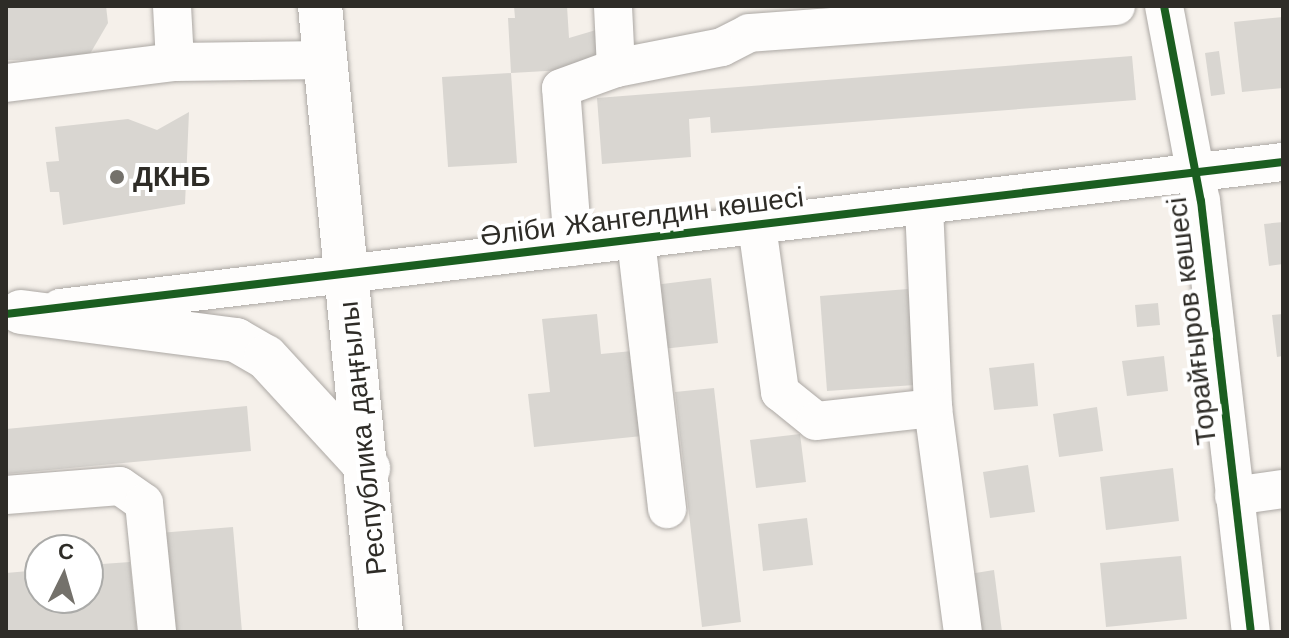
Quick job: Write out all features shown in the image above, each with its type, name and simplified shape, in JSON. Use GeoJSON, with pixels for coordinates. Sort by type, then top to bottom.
{"type":"FeatureCollection","features":[{"type":"Feature","properties":{"kind":"main road","name":"Республика даңғылы"},"geometry":{"type":"LineString","coordinates":[[320,6],[368,468],[381,632]]}},
{"type":"Feature","properties":{"kind":"main road"},"geometry":{"type":"LineString","coordinates":[[14,313],[236,340],[266,357],[368,468]]}},
{"type":"Feature","properties":{"kind":"street"},"geometry":{"type":"LineString","coordinates":[[172,6],[175,62]]}},
{"type":"Feature","properties":{"kind":"street"},"geometry":{"type":"LineString","coordinates":[[613,6],[616,68]]}},
{"type":"Feature","properties":{"kind":"street"},"geometry":{"type":"LineString","coordinates":[[573,247],[561,88],[616,68],[722,47],[749,33],[1116,6]]}},
{"type":"Feature","properties":{"kind":"street","name":"Торайғыров көшесі"},"geometry":{"type":"LineString","coordinates":[[1164,6],[1196,172],[1251,632]]}},
{"type":"Feature","properties":{"kind":"street"},"geometry":{"type":"LineString","coordinates":[[6,83],[175,62],[326,60]]}},
{"type":"Feature","properties":{"kind":"street","name":"Әліби Жангелдин көшесі"},"geometry":{"type":"LineString","coordinates":[[14,313],[1283,162]]}},
{"type":"Feature","properties":{"kind":"street"},"geometry":{"type":"LineString","coordinates":[[924,207],[933,408],[963,632]]}},
{"type":"Feature","properties":{"kind":"street"},"geometry":{"type":"LineString","coordinates":[[757,226],[780,392],[816,421],[933,408]]}},
{"type":"Feature","properties":{"kind":"street"},"geometry":{"type":"LineString","coordinates":[[636,240],[667,509]]}},
{"type":"Feature","properties":{"kind":"street"},"geometry":{"type":"LineString","coordinates":[[6,495],[120,486],[144,503],[157,632]]}},
{"type":"Feature","properties":{"kind":"street"},"geometry":{"type":"LineString","coordinates":[[1234,496],[1283,489]]}},
{"type":"Feature","properties":{"kind":"building"},"geometry":{"type":"Polygon","coordinates":[[[6,6],[106,6],[108,23],[87,59],[6,60],[6,6]]]}},
{"type":"Feature","properties":{"kind":"building"},"geometry":{"type":"Polygon","coordinates":[[[514,6],[567,6],[569,38],[596,30],[599,68],[511,73],[508,18],[515,18],[514,6]]]}},
{"type":"Feature","properties":{"kind":"building"},"geometry":{"type":"Polygon","coordinates":[[[1283,17],[1283,88],[1242,92],[1234,22],[1283,17]]]}},
{"type":"Feature","properties":{"kind":"building"},"geometry":{"type":"Polygon","coordinates":[[[1219,51],[1225,94],[1211,96],[1205,53],[1219,51]]]}},
{"type":"Feature","properties":{"kind":"building"},"geometry":{"type":"Polygon","coordinates":[[[1132,56],[1136,100],[711,133],[710,117],[689,119],[691,157],[602,164],[597,98],[1132,56]]]}},
{"type":"Feature","properties":{"kind":"building"},"geometry":{"type":"Polygon","coordinates":[[[511,73],[517,163],[448,167],[442,77],[511,73]]]}},
{"type":"Feature","properties":{"kind":"building","name":"ДКНБ"},"geometry":{"type":"Polygon","coordinates":[[[189,112],[185,204],[63,225],[59,192],[50,192],[46,162],[59,161],[55,127],[128,119],[157,130],[189,112]]]}},
{"type":"Feature","properties":{"kind":"building"},"geometry":{"type":"Polygon","coordinates":[[[1283,222],[1283,264],[1269,266],[1264,224],[1283,222]]]}},
{"type":"Feature","properties":{"kind":"building"},"geometry":{"type":"Polygon","coordinates":[[[711,278],[718,343],[662,349],[654,285],[711,278]]]}},
{"type":"Feature","properties":{"kind":"building"},"geometry":{"type":"Polygon","coordinates":[[[908,289],[915,385],[827,391],[820,296],[908,289]]]}},
{"type":"Feature","properties":{"kind":"building"},"geometry":{"type":"Polygon","coordinates":[[[1158,303],[1160,325],[1137,327],[1135,305],[1158,303]]]}},
{"type":"Feature","properties":{"kind":"building"},"geometry":{"type":"Polygon","coordinates":[[[597,314],[601,354],[643,350],[652,435],[534,447],[528,394],[550,392],[542,319],[597,314]]]}},
{"type":"Feature","properties":{"kind":"building"},"geometry":{"type":"Polygon","coordinates":[[[1283,314],[1283,356],[1277,357],[1272,315],[1283,314]]]}},
{"type":"Feature","properties":{"kind":"building"},"geometry":{"type":"Polygon","coordinates":[[[1164,356],[1168,391],[1127,396],[1122,361],[1164,356]]]}},
{"type":"Feature","properties":{"kind":"building"},"geometry":{"type":"Polygon","coordinates":[[[1034,363],[1038,406],[994,410],[989,368],[1034,363]]]}},
{"type":"Feature","properties":{"kind":"building"},"geometry":{"type":"Polygon","coordinates":[[[714,388],[741,622],[702,627],[675,392],[714,388]]]}},
{"type":"Feature","properties":{"kind":"building"},"geometry":{"type":"Polygon","coordinates":[[[247,406],[251,451],[6,474],[6,429],[247,406]]]}},
{"type":"Feature","properties":{"kind":"building"},"geometry":{"type":"Polygon","coordinates":[[[1097,407],[1103,451],[1059,457],[1053,414],[1097,407]]]}},
{"type":"Feature","properties":{"kind":"building"},"geometry":{"type":"Polygon","coordinates":[[[800,434],[806,482],[756,488],[750,440],[800,434]]]}},
{"type":"Feature","properties":{"kind":"building"},"geometry":{"type":"Polygon","coordinates":[[[1028,465],[1035,512],[990,518],[983,472],[1028,465]]]}},
{"type":"Feature","properties":{"kind":"building"},"geometry":{"type":"Polygon","coordinates":[[[1173,468],[1179,521],[1106,530],[1100,477],[1173,468]]]}},
{"type":"Feature","properties":{"kind":"building"},"geometry":{"type":"Polygon","coordinates":[[[807,518],[813,565],[763,571],[758,524],[807,518]]]}},
{"type":"Feature","properties":{"kind":"building"},"geometry":{"type":"Polygon","coordinates":[[[233,527],[242,632],[168,632],[159,533],[233,527]]]}},
{"type":"Feature","properties":{"kind":"building"},"geometry":{"type":"Polygon","coordinates":[[[1181,556],[1187,619],[1106,627],[1100,563],[1181,556]]]}},
{"type":"Feature","properties":{"kind":"building"},"geometry":{"type":"Polygon","coordinates":[[[130,562],[137,632],[6,632],[6,573],[24,571],[24,614],[104,614],[104,564],[130,562]]]}},
{"type":"Feature","properties":{"kind":"building"},"geometry":{"type":"Polygon","coordinates":[[[994,570],[1002,632],[970,632],[963,575],[994,570]]]}},
{"type":"Feature","properties":{"kind":"cycle path"},"geometry":{"type":"LineString","coordinates":[[1164,6],[1201,201],[1251,632]]}},
{"type":"Feature","properties":{"kind":"cycle path"},"geometry":{"type":"LineString","coordinates":[[6,314],[1283,162]]}},
{"type":"Feature","properties":{"kind":"place","name":"ДКНБ"},"geometry":{"type":"Point","coordinates":[117,177]}}]}
